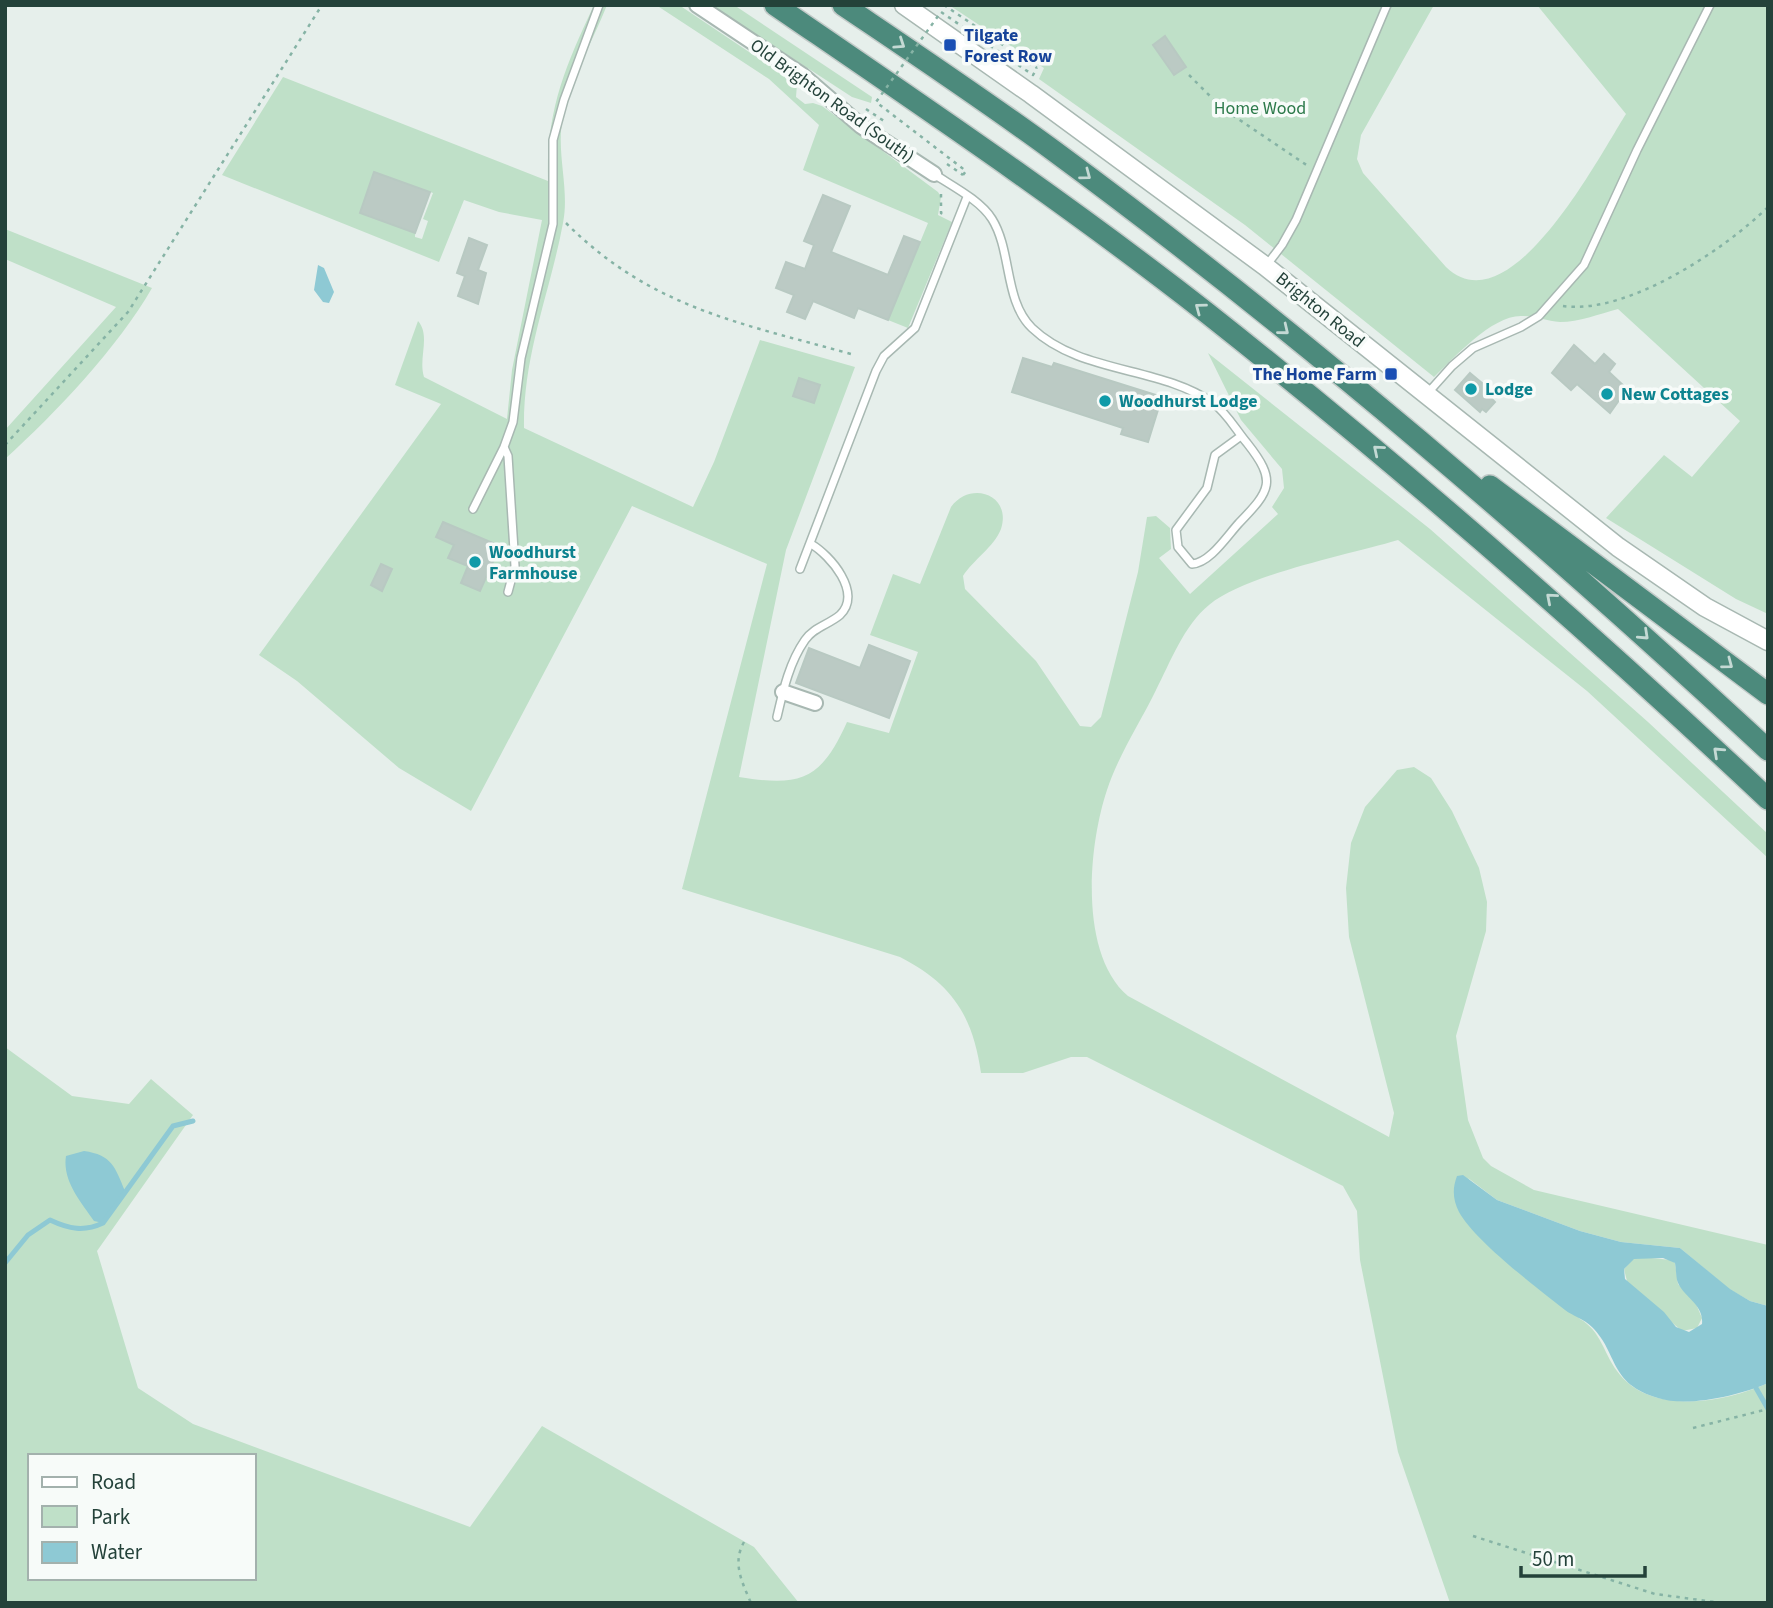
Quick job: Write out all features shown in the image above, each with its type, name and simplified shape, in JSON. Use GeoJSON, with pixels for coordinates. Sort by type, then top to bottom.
{"type":"FeatureCollection","features":[{"type":"Feature","properties":{"kind":"highway"},"geometry":{"type":"LineString","coordinates":[[775,5],[1030,182],[1205,312],[1378,450],[1552,599],[1768,799]]}},
{"type":"Feature","properties":{"kind":"highway"},"geometry":{"type":"LineString","coordinates":[[843,5],[1063,158],[1226,282],[1597,592],[1768,750]]}},
{"type":"Feature","properties":{"kind":"highway"},"geometry":{"type":"LineString","coordinates":[[1358,390],[1574,546],[1768,694]]}},
{"type":"Feature","properties":{"kind":"street","name":"Old Brighton Road (South)"},"geometry":{"type":"LineString","coordinates":[[696,5],[802,75],[861,126],[934,174]]}},
{"type":"Feature","properties":{"kind":"street","name":"Brighton Road"},"geometry":{"type":"LineString","coordinates":[[904,5],[1031,94],[1265,266],[1618,547],[1704,607],[1768,642]]}},
{"type":"Feature","properties":{"kind":"street"},"geometry":{"type":"LineString","coordinates":[[783,692],[815,704]]}},
{"type":"Feature","properties":{"kind":"lane"},"geometry":{"type":"LineString","coordinates":[[472,509],[504,447],[515,416],[518,371],[555,212],[553,140],[564,100],[599,5]]}},
{"type":"Feature","properties":{"kind":"lane"},"geometry":{"type":"LineString","coordinates":[[1265,266],[1282,245],[1296,220],[1387,5]]}},
{"type":"Feature","properties":{"kind":"lane"},"geometry":{"type":"LineString","coordinates":[[1426,396],[1466,354],[1530,323],[1589,257],[1637,150],[1710,5]]}},
{"type":"Feature","properties":{"kind":"lane","name":"Old Brighton Road (South)"},"geometry":{"type":"LineString","coordinates":[[934,174],[982,208],[997,229],[1015,297],[1029,326],[1070,351],[1196,392],[1218,407],[1241,436],[1266,469],[1265,488],[1255,506],[1206,558],[1192,564],[1178,547],[1176,530],[1207,488],[1215,455],[1241,436]]}},
{"type":"Feature","properties":{"kind":"lane"},"geometry":{"type":"LineString","coordinates":[[800,569],[876,371],[884,356],[912,333],[967,197]]}},
{"type":"Feature","properties":{"kind":"lane"},"geometry":{"type":"LineString","coordinates":[[504,447],[508,456],[515,566],[508,592]]}},
{"type":"Feature","properties":{"kind":"lane"},"geometry":{"type":"LineString","coordinates":[[776,717],[803,643],[817,628],[841,614],[848,600],[845,586],[836,569],[825,553],[811,544]]}},
{"type":"Feature","properties":{"kind":"path"},"geometry":{"type":"LineString","coordinates":[[5,445],[128,312],[322,5]]}},
{"type":"Feature","properties":{"kind":"path"},"geometry":{"type":"LineString","coordinates":[[944,5],[1037,68],[1033,75],[941,12],[876,102],[967,171],[963,175]]}},
{"type":"Feature","properties":{"kind":"path"},"geometry":{"type":"LineString","coordinates":[[1189,75],[1222,108],[1281,150],[1317,170]]}},
{"type":"Feature","properties":{"kind":"path"},"geometry":{"type":"LineString","coordinates":[[939,191],[942,196],[941,213],[959,220]]}},
{"type":"Feature","properties":{"kind":"path"},"geometry":{"type":"LineString","coordinates":[[1549,304],[1573,307],[1592,305],[1669,278],[1713,253],[1768,207]]}},
{"type":"Feature","properties":{"kind":"path"},"geometry":{"type":"LineString","coordinates":[[555,212],[593,250],[666,297],[730,321],[851,354]]}},
{"type":"Feature","properties":{"kind":"path"},"geometry":{"type":"LineString","coordinates":[[1693,1427],[1768,1409]]}},
{"type":"Feature","properties":{"kind":"path"},"geometry":{"type":"LineString","coordinates":[[1473,1536],[1655,1594],[1723,1603]]}},
{"type":"Feature","properties":{"kind":"path"},"geometry":{"type":"LineString","coordinates":[[744,1542],[739,1551],[738,1569],[751,1603]]}},
{"type":"Feature","properties":{"kind":"green space"},"geometry":{"type":"Polygon","coordinates":[[[594,5],[607,5],[573,83],[563,115],[561,143],[565,212],[532,349],[524,428],[693,507],[714,462],[760,340],[855,367],[786,550],[739,777],[778,781],[806,775],[818,768],[828,756],[847,722],[889,733],[918,652],[870,635],[893,574],[920,584],[951,507],[969,494],[988,495],[1001,507],[1003,517],[998,536],[963,576],[965,589],[1036,661],[1080,726],[1091,727],[1101,717],[1138,572],[1147,517],[1156,516],[1170,528],[1171,549],[1159,558],[1190,594],[1278,514],[1272,507],[1284,488],[1282,469],[1241,420],[1208,353],[1430,529],[1648,722],[1768,834],[1768,858],[1587,691],[1398,540],[1272,575],[1226,594],[1200,613],[1178,645],[1123,752],[1107,790],[1095,840],[1092,899],[1101,954],[1112,977],[1128,996],[1389,1137],[1394,1113],[1349,937],[1346,888],[1351,843],[1365,807],[1397,770],[1414,767],[1431,778],[1452,811],[1479,868],[1487,902],[1486,931],[1456,1036],[1468,1120],[1483,1158],[1491,1166],[1534,1190],[1768,1245],[1768,1306],[1750,1301],[1729,1289],[1680,1248],[1621,1242],[1580,1231],[1497,1200],[1468,1178],[1580,1319],[1593,1330],[1612,1364],[1631,1385],[1648,1395],[1688,1401],[1731,1396],[1768,1383],[1768,1603],[1450,1603],[1398,1452],[1360,1260],[1357,1211],[1343,1186],[1087,1057],[1071,1057],[1023,1073],[981,1073],[966,1019],[947,991],[918,967],[900,957],[682,889],[767,564],[632,506],[471,811],[399,768],[297,681],[259,655],[441,404],[395,385],[418,321],[424,333],[424,377],[507,419],[512,370],[542,220],[499,212],[464,200],[439,262],[222,175],[283,77],[548,181],[548,156],[554,111],[566,69],[594,5]],[[374,173],[360,213],[415,233],[415,237],[422,239],[428,221],[423,219],[433,193],[374,173]]]}},
{"type":"Feature","properties":{"kind":"green space"},"geometry":{"type":"Polygon","coordinates":[[[656,5],[679,5],[797,84],[796,97],[805,104],[822,106],[938,192],[941,197],[938,215],[952,222],[908,328],[888,320],[928,223],[803,170],[819,125],[769,79],[656,5]]]}},
{"type":"Feature","properties":{"kind":"green space"},"geometry":{"type":"Polygon","coordinates":[[[711,5],[734,5],[872,97],[871,103],[852,97],[711,5]]]}},
{"type":"Feature","properties":{"kind":"green space","name":"Home Wood"},"geometry":{"type":"Polygon","coordinates":[[[949,5],[1434,5],[1361,135],[1357,159],[1363,173],[1446,267],[1471,280],[1497,275],[1524,257],[1550,230],[1626,114],[1537,5],[1768,5],[1768,614],[1736,599],[1606,518],[1664,455],[1692,477],[1740,421],[1618,309],[1567,322],[1522,316],[1498,322],[1474,339],[1434,377],[1245,225],[1039,79],[1044,68],[949,5]]]}},
{"type":"Feature","properties":{"kind":"green space"},"geometry":{"type":"Polygon","coordinates":[[[5,229],[152,288],[104,356],[45,421],[5,459],[5,430],[116,307],[5,259],[5,229]]]}},
{"type":"Feature","properties":{"kind":"green space"},"geometry":{"type":"Polygon","coordinates":[[[5,1047],[72,1096],[129,1104],[151,1079],[193,1115],[97,1251],[138,1388],[193,1424],[470,1527],[542,1426],[754,1547],[799,1603],[5,1603],[5,1047]]]}},
{"type":"Feature","properties":{"kind":"green space"},"geometry":{"type":"Polygon","coordinates":[[[1634,1258],[1671,1260],[1675,1263],[1678,1284],[1696,1304],[1702,1318],[1697,1328],[1682,1331],[1628,1285],[1624,1269],[1634,1258]]]}},
{"type":"Feature","properties":{"kind":"water"},"geometry":{"type":"Polygon","coordinates":[[[318,265],[324,268],[334,292],[329,303],[323,302],[314,290],[318,265]]]}},
{"type":"Feature","properties":{"kind":"water"},"geometry":{"type":"Polygon","coordinates":[[[84,1151],[107,1159],[125,1191],[103,1223],[94,1221],[74,1191],[67,1174],[66,1156],[84,1151]]]}},
{"type":"Feature","properties":{"kind":"water"},"geometry":{"type":"Polygon","coordinates":[[[1463,1175],[1497,1200],[1580,1231],[1621,1242],[1680,1248],[1730,1289],[1750,1301],[1768,1306],[1768,1383],[1729,1396],[1684,1402],[1670,1401],[1642,1392],[1622,1376],[1601,1337],[1592,1327],[1523,1277],[1467,1224],[1454,1199],[1457,1176],[1463,1175]],[[1663,1258],[1634,1259],[1624,1269],[1625,1279],[1664,1312],[1676,1327],[1689,1332],[1702,1324],[1702,1317],[1677,1280],[1675,1263],[1663,1258]]]}},
{"type":"Feature","properties":{"kind":"building"},"geometry":{"type":"Polygon","coordinates":[[[1165,36],[1186,67],[1174,75],[1153,45],[1165,36]]]}},
{"type":"Feature","properties":{"kind":"building"},"geometry":{"type":"Polygon","coordinates":[[[374,172],[430,192],[415,233],[360,213],[374,172]]]}},
{"type":"Feature","properties":{"kind":"building"},"geometry":{"type":"Polygon","coordinates":[[[823,195],[850,206],[831,252],[888,275],[904,236],[920,242],[888,320],[858,308],[854,318],[813,301],[805,319],[787,312],[794,295],[776,288],[786,262],[805,269],[814,245],[804,241],[823,195]]]}},
{"type":"Feature","properties":{"kind":"building"},"geometry":{"type":"Polygon","coordinates":[[[469,238],[487,245],[478,270],[486,273],[478,304],[458,296],[465,276],[457,273],[469,238]]]}},
{"type":"Feature","properties":{"kind":"building"},"geometry":{"type":"Polygon","coordinates":[[[1574,345],[1595,364],[1604,354],[1615,364],[1609,372],[1627,389],[1610,413],[1577,384],[1571,390],[1552,373],[1574,345]]]}},
{"type":"Feature","properties":{"kind":"building","name":"Woodhurst Lodge"},"geometry":{"type":"Polygon","coordinates":[[[1023,358],[1052,367],[1054,363],[1162,397],[1148,442],[1121,434],[1123,428],[1012,392],[1023,358]]]}},
{"type":"Feature","properties":{"kind":"building","name":"Lodge"},"geometry":{"type":"Polygon","coordinates":[[[1470,373],[1494,393],[1490,397],[1495,402],[1486,412],[1482,409],[1480,412],[1455,390],[1470,373]]]}},
{"type":"Feature","properties":{"kind":"building"},"geometry":{"type":"Polygon","coordinates":[[[799,378],[820,385],[814,403],[793,396],[799,378]]]}},
{"type":"Feature","properties":{"kind":"building","name":"Woodhurst Farmhouse"},"geometry":{"type":"Polygon","coordinates":[[[443,522],[500,546],[480,591],[461,583],[468,566],[448,558],[454,545],[436,537],[443,522]]]}},
{"type":"Feature","properties":{"kind":"building"},"geometry":{"type":"Polygon","coordinates":[[[381,564],[392,569],[382,591],[371,585],[381,564]]]}},
{"type":"Feature","properties":{"kind":"building"},"geometry":{"type":"Polygon","coordinates":[[[869,645],[910,661],[889,718],[796,683],[809,648],[860,668],[869,645]]]}},
{"type":"Feature","properties":{"kind":"waterway"},"geometry":{"type":"LineString","coordinates":[[5,1263],[28,1235],[50,1220],[76,1228],[89,1228],[103,1223],[173,1126],[193,1121]]}},
{"type":"Feature","properties":{"kind":"waterway"},"geometry":{"type":"LineString","coordinates":[[1756,1388],[1768,1409]]}},
{"type":"Feature","properties":{"kind":"place","name":"Tilgate Forest Row"},"geometry":{"type":"Point","coordinates":[950,45]}},
{"type":"Feature","properties":{"kind":"place","name":"The Home Farm"},"geometry":{"type":"Point","coordinates":[1391,374]}},
{"type":"Feature","properties":{"kind":"place","name":"Lodge"},"geometry":{"type":"Point","coordinates":[1471,389]}},
{"type":"Feature","properties":{"kind":"place","name":"New Cottages"},"geometry":{"type":"Point","coordinates":[1607,394]}},
{"type":"Feature","properties":{"kind":"place","name":"Woodhurst Lodge"},"geometry":{"type":"Point","coordinates":[1105,401]}},
{"type":"Feature","properties":{"kind":"place","name":"Woodhurst Farmhouse"},"geometry":{"type":"Point","coordinates":[475,562]}}]}
